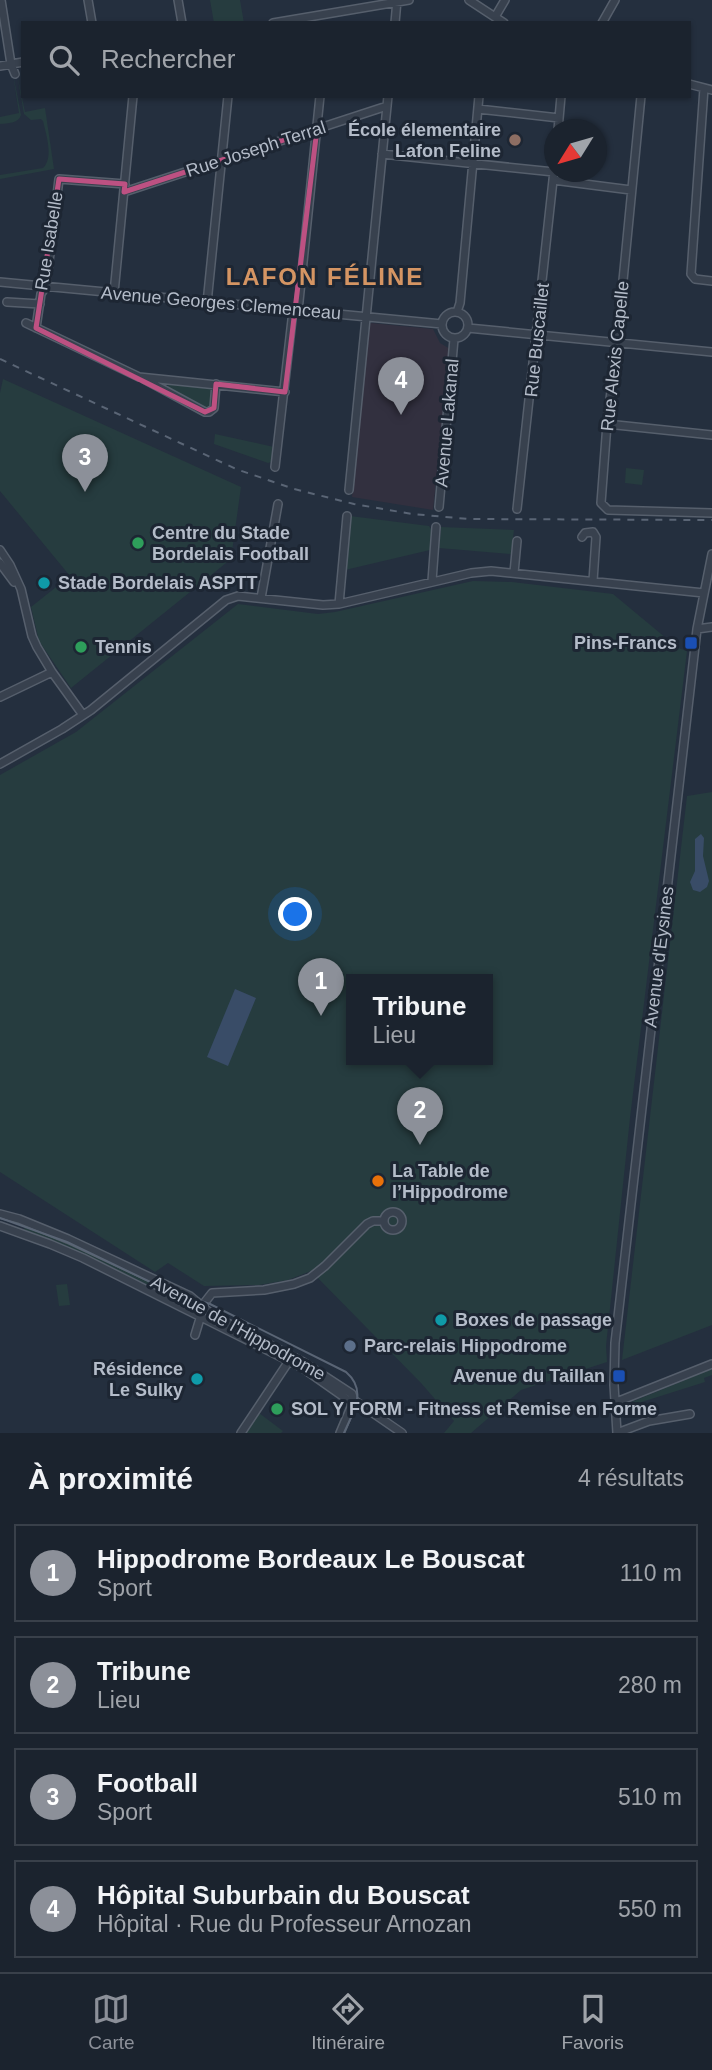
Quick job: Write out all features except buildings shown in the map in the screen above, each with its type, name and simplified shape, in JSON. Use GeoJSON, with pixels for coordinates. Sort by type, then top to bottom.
{"type":"FeatureCollection","features":[{"type":"Feature","properties":{"kind":"street"},"geometry":{"type":"LineString","coordinates":[[1,0],[15,74]]}},
{"type":"Feature","properties":{"kind":"street"},"geometry":{"type":"LineString","coordinates":[[88,0],[92,21]]}},
{"type":"Feature","properties":{"kind":"street"},"geometry":{"type":"LineString","coordinates":[[178,0],[182,21]]}},
{"type":"Feature","properties":{"kind":"street"},"geometry":{"type":"LineString","coordinates":[[296,21],[319,19],[408,0]]}},
{"type":"Feature","properties":{"kind":"street"},"geometry":{"type":"LineString","coordinates":[[469,0],[492,18],[505,0]]}},
{"type":"Feature","properties":{"kind":"street"},"geometry":{"type":"LineString","coordinates":[[603,21],[615,0]]}},
{"type":"Feature","properties":{"kind":"street"},"geometry":{"type":"LineString","coordinates":[[395,21],[397,1]]}},
{"type":"Feature","properties":{"kind":"street"},"geometry":{"type":"LineString","coordinates":[[0,66],[21,62]]}},
{"type":"Feature","properties":{"kind":"street"},"geometry":{"type":"LineString","coordinates":[[708,89],[691,274],[695,279],[712,281]]}},
{"type":"Feature","properties":{"kind":"street"},"geometry":{"type":"LineString","coordinates":[[114,293],[133,98]]}},
{"type":"Feature","properties":{"kind":"street"},"geometry":{"type":"LineString","coordinates":[[207,303],[228,98]]}},
{"type":"Feature","properties":{"kind":"street"},"geometry":{"type":"LineString","coordinates":[[275,467],[320,98]]}},
{"type":"Feature","properties":{"kind":"street"},"geometry":{"type":"LineString","coordinates":[[349,490],[388,98]]}},
{"type":"Feature","properties":{"kind":"street"},"geometry":{"type":"LineString","coordinates":[[457,312],[479,98]]}},
{"type":"Feature","properties":{"kind":"street"},"geometry":{"type":"LineString","coordinates":[[478,108],[559,118],[561,98]]}},
{"type":"Feature","properties":{"kind":"street","name":"Rue Alexis Capelle"},"geometry":{"type":"LineString","coordinates":[[641,98],[601,503],[608,510],[712,513]]}},
{"type":"Feature","properties":{"kind":"street","name":"Rue Joseph Terral"},"geometry":{"type":"LineString","coordinates":[[125,188],[221,162],[387,106]]}},
{"type":"Feature","properties":{"kind":"street"},"geometry":{"type":"LineString","coordinates":[[382,153],[544,173]]}},
{"type":"Feature","properties":{"kind":"street","name":"Rue Isabelle"},"geometry":{"type":"LineString","coordinates":[[36,328],[41,294],[46,286],[59,179],[125,188]]}},
{"type":"Feature","properties":{"kind":"street","name":"Rue Buscaillet"},"geometry":{"type":"LineString","coordinates":[[517,509],[553,182]]}},
{"type":"Feature","properties":{"kind":"street"},"geometry":{"type":"LineString","coordinates":[[592,182],[631,190]]}},
{"type":"Feature","properties":{"kind":"street","name":"Avenue Georges Clemenceau"},"geometry":{"type":"LineString","coordinates":[[0,282],[442,324]]}},
{"type":"Feature","properties":{"kind":"street"},"geometry":{"type":"LineString","coordinates":[[7,302],[40,304]]}},
{"type":"Feature","properties":{"kind":"street"},"geometry":{"type":"LineString","coordinates":[[457,312],[466,317],[468,328],[463,336],[454,339],[445,334],[442,324],[449,314],[457,312]]}},
{"type":"Feature","properties":{"kind":"street"},"geometry":{"type":"LineString","coordinates":[[26,323],[209,412],[215,408],[216,384]]}},
{"type":"Feature","properties":{"kind":"street"},"geometry":{"type":"LineString","coordinates":[[468,328],[712,352]]}},
{"type":"Feature","properties":{"kind":"street","name":"Avenue Lakanal"},"geometry":{"type":"LineString","coordinates":[[439,507],[454,339]]}},
{"type":"Feature","properties":{"kind":"street"},"geometry":{"type":"LineString","coordinates":[[139,377],[285,392]]}},
{"type":"Feature","properties":{"kind":"street"},"geometry":{"type":"LineString","coordinates":[[607,425],[712,435]]}},
{"type":"Feature","properties":{"kind":"street"},"geometry":{"type":"LineString","coordinates":[[261,598],[278,504]]}},
{"type":"Feature","properties":{"kind":"street"},"geometry":{"type":"LineString","coordinates":[[339,604],[347,516]]}},
{"type":"Feature","properties":{"kind":"street"},"geometry":{"type":"LineString","coordinates":[[432,581],[436,527]]}},
{"type":"Feature","properties":{"kind":"street"},"geometry":{"type":"LineString","coordinates":[[582,537],[585,533],[593,532],[596,537],[593,581]]}},
{"type":"Feature","properties":{"kind":"street"},"geometry":{"type":"LineString","coordinates":[[514,573],[517,541]]}},
{"type":"Feature","properties":{"kind":"street"},"geometry":{"type":"LineString","coordinates":[[1,553],[17,579],[32,636],[52,672],[83,715]]}},
{"type":"Feature","properties":{"kind":"street","name":"Avenue d'Eysines"},"geometry":{"type":"LineString","coordinates":[[617,1433],[614,1360],[697,629],[712,554]]}},
{"type":"Feature","properties":{"kind":"street"},"geometry":{"type":"LineString","coordinates":[[0,563],[22,594]]}},
{"type":"Feature","properties":{"kind":"street"},"geometry":{"type":"LineString","coordinates":[[0,764],[83,715],[226,600],[238,596],[323,606],[481,571],[704,593]]}},
{"type":"Feature","properties":{"kind":"street"},"geometry":{"type":"LineString","coordinates":[[697,629],[712,627]]}},
{"type":"Feature","properties":{"kind":"street"},"geometry":{"type":"LineString","coordinates":[[0,697],[52,672]]}},
{"type":"Feature","properties":{"kind":"street","name":"Avenue de l'Hippodrome"},"geometry":{"type":"LineString","coordinates":[[0,1214],[68,1239],[183,1293],[220,1319],[311,1367],[352,1394],[354,1400]]}},
{"type":"Feature","properties":{"kind":"street"},"geometry":{"type":"LineString","coordinates":[[10,1230],[13,1217]]}},
{"type":"Feature","properties":{"kind":"street"},"geometry":{"type":"LineString","coordinates":[[195,1335],[208,1297],[213,1292],[247,1292],[280,1287],[310,1278],[367,1224],[384,1221]]}},
{"type":"Feature","properties":{"kind":"street","name":"Avenue de l'Hippodrome"},"geometry":{"type":"LineString","coordinates":[[0,1226],[83,1258],[289,1361],[402,1433]]}},
{"type":"Feature","properties":{"kind":"street"},"geometry":{"type":"LineString","coordinates":[[286,1353],[289,1361]]}},
{"type":"Feature","properties":{"kind":"street"},"geometry":{"type":"LineString","coordinates":[[289,1361],[311,1367]]}},
{"type":"Feature","properties":{"kind":"street"},"geometry":{"type":"LineString","coordinates":[[241,1433],[289,1361]]}},
{"type":"Feature","properties":{"kind":"street"},"geometry":{"type":"LineString","coordinates":[[614,1403],[712,1364]]}},
{"type":"Feature","properties":{"kind":"street"},"geometry":{"type":"LineString","coordinates":[[340,1433],[354,1400]]}},
{"type":"Feature","properties":{"kind":"street"},"geometry":{"type":"LineString","coordinates":[[617,1433],[649,1421],[690,1414]]}},
{"type":"Feature","properties":{"kind":"highlighted area"},"geometry":{"type":"Polygon","coordinates":[[[317,129],[285,392],[216,384],[214,408],[205,412],[36,328],[59,179],[125,184],[124,192],[317,129]]]}},
{"type":"Feature","properties":{"kind":"shaded area"},"geometry":{"type":"Polygon","coordinates":[[[371,323],[433,329],[440,343],[450,349],[433,510],[352,497],[368,326],[371,323]]]}},
{"type":"Feature","properties":{"kind":"green space"},"geometry":{"type":"Polygon","coordinates":[[[210,0],[240,0],[244,21],[214,21],[210,0]]]}},
{"type":"Feature","properties":{"kind":"green space"},"geometry":{"type":"Polygon","coordinates":[[[13,74],[21,115],[15,122],[0,124],[0,117],[19,113],[13,74]]]}},
{"type":"Feature","properties":{"kind":"green space"},"geometry":{"type":"Polygon","coordinates":[[[21,98],[25,112],[45,108],[54,169],[0,179],[0,175],[43,168],[46,164],[48,146],[43,121],[31,120],[24,114],[21,98]]]}},
{"type":"Feature","properties":{"kind":"green space","name":"Centre du Stade Bordelais Football"},"geometry":{"type":"Polygon","coordinates":[[[3,379],[241,487],[231,559],[71,688],[39,641],[31,607],[70,576],[0,491],[0,393],[3,379]]]}},
{"type":"Feature","properties":{"kind":"green space"},"geometry":{"type":"Polygon","coordinates":[[[170,383],[211,387],[213,397],[210,407],[202,407],[170,390],[167,387],[170,383]]]}},
{"type":"Feature","properties":{"kind":"green space"},"geometry":{"type":"Polygon","coordinates":[[[215,434],[274,447],[273,461],[268,463],[214,444],[215,434]]]}},
{"type":"Feature","properties":{"kind":"green space"},"geometry":{"type":"Polygon","coordinates":[[[626,468],[644,470],[642,485],[625,483],[626,468]]]}},
{"type":"Feature","properties":{"kind":"green space"},"geometry":{"type":"Polygon","coordinates":[[[350,516],[429,526],[432,531],[430,550],[345,570],[350,516]]]}},
{"type":"Feature","properties":{"kind":"green space"},"geometry":{"type":"Polygon","coordinates":[[[441,527],[514,530],[511,554],[439,548],[441,527]]]}},
{"type":"Feature","properties":{"kind":"green space"},"geometry":{"type":"Polygon","coordinates":[[[473,581],[512,582],[613,594],[678,648],[687,651],[630,1118],[606,1346],[607,1362],[521,1390],[471,1433],[444,1433],[454,1421],[421,1383],[311,1271],[288,1280],[259,1285],[204,1286],[168,1263],[155,1272],[0,1172],[0,775],[76,732],[238,604],[318,614],[473,581]]]}},
{"type":"Feature","properties":{"kind":"green space"},"geometry":{"type":"Polygon","coordinates":[[[712,792],[712,1325],[622,1360],[687,796],[712,792]]]}},
{"type":"Feature","properties":{"kind":"green space"},"geometry":{"type":"Polygon","coordinates":[[[26,1225],[48,1232],[177,1293],[175,1298],[72,1249],[24,1230],[26,1225]]]}},
{"type":"Feature","properties":{"kind":"green space"},"geometry":{"type":"Polygon","coordinates":[[[67,1284],[70,1305],[59,1306],[56,1285],[67,1284]]]}},
{"type":"Feature","properties":{"kind":"green space"},"geometry":{"type":"Polygon","coordinates":[[[712,1369],[712,1375],[704,1378],[705,1382],[629,1406],[629,1403],[712,1369]]]}},
{"type":"Feature","properties":{"kind":"green space"},"geometry":{"type":"Polygon","coordinates":[[[259,1413],[283,1431],[246,1433],[259,1413]]]}},
{"type":"Feature","properties":{"kind":"water"},"geometry":{"type":"Polygon","coordinates":[[[701,834],[704,838],[703,856],[709,881],[707,887],[700,892],[693,890],[690,882],[695,871],[695,839],[701,834]]]}},
{"type":"Feature","properties":{"kind":"water"},"geometry":{"type":"Polygon","coordinates":[[[235,989],[256,998],[228,1066],[207,1057],[235,989]]]}},
{"type":"Feature","properties":{"kind":"tram line"},"geometry":{"type":"LineString","coordinates":[[0,1218],[67,1242],[167,1290],[210,1304],[346,1372],[356,1387],[357,1402],[344,1433]]}},
{"type":"Feature","properties":{"kind":"railway"},"geometry":{"type":"LineString","coordinates":[[0,359],[236,469],[294,489],[354,504],[412,514],[469,519],[712,520]]}},
{"type":"Feature","properties":{"kind":"place","name":"École élementaire Lafon Feline"},"geometry":{"type":"Point","coordinates":[515,140]}},
{"type":"Feature","properties":{"kind":"place","name":"Hôpital Suburbain du Bouscat"},"geometry":{"type":"Point","coordinates":[401,415]}},
{"type":"Feature","properties":{"kind":"place","name":"Football"},"geometry":{"type":"Point","coordinates":[85,492]}},
{"type":"Feature","properties":{"kind":"place","name":"Centre du Stade Bordelais Football"},"geometry":{"type":"Point","coordinates":[138,543]}},
{"type":"Feature","properties":{"kind":"place","name":"Stade Bordelais ASPTT"},"geometry":{"type":"Point","coordinates":[44,583]}},
{"type":"Feature","properties":{"kind":"place","name":"Pins-Francs"},"geometry":{"type":"Point","coordinates":[691,643]}},
{"type":"Feature","properties":{"kind":"place","name":"Tennis"},"geometry":{"type":"Point","coordinates":[81,647]}},
{"type":"Feature","properties":{"kind":"place","name":"Hippodrome Bordeaux Le Bouscat"},"geometry":{"type":"Point","coordinates":[321,1016]}},
{"type":"Feature","properties":{"kind":"place","name":"Tribune"},"geometry":{"type":"Point","coordinates":[420,1145]}},
{"type":"Feature","properties":{"kind":"place","name":"La Table de l’Hippodrome"},"geometry":{"type":"Point","coordinates":[378,1181]}},
{"type":"Feature","properties":{"kind":"place","name":"Boxes de passage"},"geometry":{"type":"Point","coordinates":[441,1320]}},
{"type":"Feature","properties":{"kind":"place","name":"Parc-relais Hippodrome"},"geometry":{"type":"Point","coordinates":[350,1346]}},
{"type":"Feature","properties":{"kind":"place","name":"Avenue du Taillan"},"geometry":{"type":"Point","coordinates":[619,1376]}},
{"type":"Feature","properties":{"kind":"place","name":"Résidence Le Sulky"},"geometry":{"type":"Point","coordinates":[197,1379]}},
{"type":"Feature","properties":{"kind":"place","name":"SOL Y FORM - Fitness et Remise en Forme"},"geometry":{"type":"Point","coordinates":[277,1409]}},
{"type":"Feature","properties":{"kind":"district","name":"LAFON FÉLINE"},"geometry":{"type":"Point","coordinates":[325,276]}}]}
